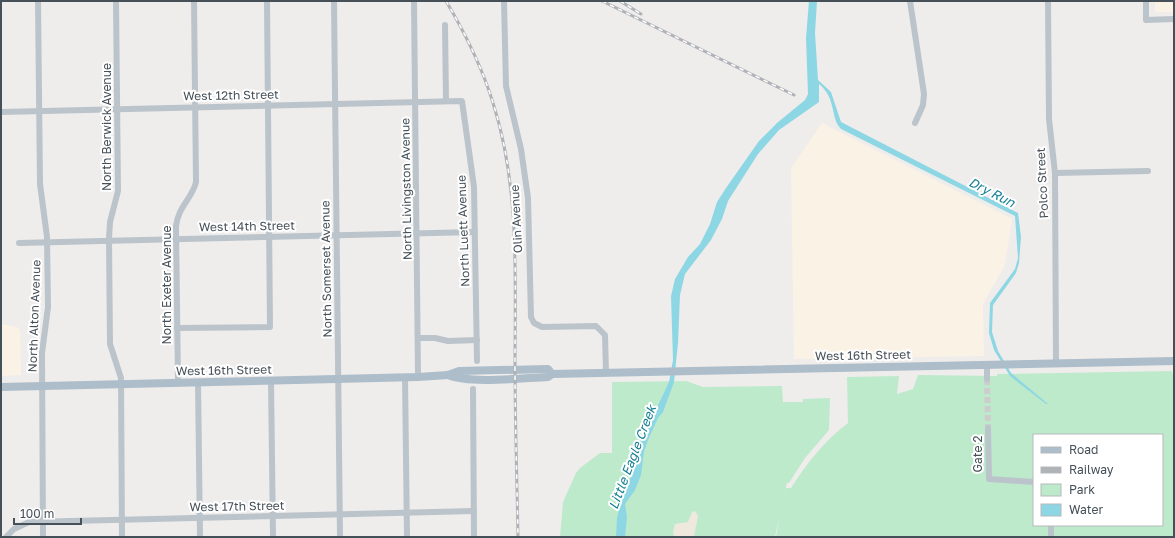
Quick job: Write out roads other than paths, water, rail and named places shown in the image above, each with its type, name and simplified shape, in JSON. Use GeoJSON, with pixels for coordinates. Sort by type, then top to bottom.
{"type":"FeatureCollection","features":[{"type":"Feature","properties":{"kind":"main road","name":"West 16th Street"},"geometry":{"type":"LineString","coordinates":[[1,387],[271,381],[448,375],[459,379],[473,379],[548,377],[552,374],[662,371],[1174,361]]}},
{"type":"Feature","properties":{"kind":"street","name":"North Alton Avenue"},"geometry":{"type":"LineString","coordinates":[[38,1],[40,184],[47,242],[48,307],[42,353],[43,537]]}},
{"type":"Feature","properties":{"kind":"street","name":"North Berwick Avenue"},"geometry":{"type":"LineString","coordinates":[[116,1],[118,193],[110,222],[109,240],[110,344],[112,354],[119,370],[120,384],[122,537]]}},
{"type":"Feature","properties":{"kind":"street","name":"North Exeter Avenue"},"geometry":{"type":"LineString","coordinates":[[178,383],[176,239],[179,213],[195,187],[196,182],[194,1]]}},
{"type":"Feature","properties":{"kind":"street"},"geometry":{"type":"LineString","coordinates":[[177,328],[270,328],[267,1]]}},
{"type":"Feature","properties":{"kind":"street","name":"North Somerset Avenue"},"geometry":{"type":"LineString","coordinates":[[334,1],[340,537]]}},
{"type":"Feature","properties":{"kind":"street","name":"North Livingston Avenue"},"geometry":{"type":"LineString","coordinates":[[414,1],[418,377]]}},
{"type":"Feature","properties":{"kind":"street","name":"Olin Avenue"},"geometry":{"type":"LineString","coordinates":[[504,1],[505,82],[522,156],[528,198],[531,317],[536,324],[542,327],[596,326],[605,335],[606,373]]}},
{"type":"Feature","properties":{"kind":"street"},"geometry":{"type":"LineString","coordinates":[[910,1],[924,94],[923,105],[915,123]]}},
{"type":"Feature","properties":{"kind":"street","name":"Polco Street"},"geometry":{"type":"LineString","coordinates":[[1048,1],[1049,119],[1055,173],[1056,364]]}},
{"type":"Feature","properties":{"kind":"street"},"geometry":{"type":"LineString","coordinates":[[1146,1],[1146,20],[1174,19]]}},
{"type":"Feature","properties":{"kind":"street"},"geometry":{"type":"LineString","coordinates":[[445,25],[446,101]]}},
{"type":"Feature","properties":{"kind":"street","name":"West 12th Street"},"geometry":{"type":"LineString","coordinates":[[1,112],[462,101]]}},
{"type":"Feature","properties":{"kind":"street","name":"North Luett Avenue"},"geometry":{"type":"LineString","coordinates":[[462,101],[473,172],[477,340],[476,361]]}},
{"type":"Feature","properties":{"kind":"street"},"geometry":{"type":"LineString","coordinates":[[1055,173],[1148,171]]}},
{"type":"Feature","properties":{"kind":"street","name":"West 14th Street"},"geometry":{"type":"LineString","coordinates":[[19,243],[475,232]]}},
{"type":"Feature","properties":{"kind":"street"},"geometry":{"type":"LineString","coordinates":[[418,338],[435,338],[448,341],[477,340]]}},
{"type":"Feature","properties":{"kind":"street"},"geometry":{"type":"LineString","coordinates":[[987,365],[987,379]]}},
{"type":"Feature","properties":{"kind":"street"},"geometry":{"type":"LineString","coordinates":[[405,377],[407,537]]}},
{"type":"Feature","properties":{"kind":"street"},"geometry":{"type":"LineString","coordinates":[[271,381],[273,537]]}},
{"type":"Feature","properties":{"kind":"street"},"geometry":{"type":"LineString","coordinates":[[198,382],[200,537]]}},
{"type":"Feature","properties":{"kind":"street"},"geometry":{"type":"LineString","coordinates":[[473,389],[474,537]]}},
{"type":"Feature","properties":{"kind":"street","name":"Gate 2"},"geometry":{"type":"LineString","coordinates":[[988,428],[989,479],[1033,482]]}},
{"type":"Feature","properties":{"kind":"street","name":"West 17th Street"},"geometry":{"type":"LineString","coordinates":[[6,537],[21,525],[43,522],[474,511]]}},
{"type":"Feature","properties":{"kind":"street"},"geometry":{"type":"LineString","coordinates":[[1051,526],[1051,537]]}},
{"type":"Feature","properties":{"kind":"water"},"geometry":{"type":"Polygon","coordinates":[[[809,1],[817,1],[815,33],[818,80],[831,92],[841,122],[1018,213],[1021,237],[1019,263],[1016,273],[993,305],[992,332],[998,351],[1011,373],[1048,404],[1010,376],[994,350],[989,333],[990,303],[1015,269],[1018,258],[1015,216],[841,129],[835,119],[831,102],[825,90],[819,84],[819,102],[779,130],[758,154],[728,201],[722,219],[711,240],[685,274],[680,295],[678,343],[674,382],[663,412],[658,418],[648,440],[644,452],[641,475],[635,490],[625,504],[627,517],[625,537],[616,537],[617,518],[621,501],[634,469],[638,443],[645,433],[669,382],[673,360],[671,296],[675,279],[688,257],[700,244],[710,224],[717,202],[759,141],[777,123],[805,100],[808,94],[806,38],[809,1]]]}},
{"type":"Feature","properties":{"kind":"tunnel"},"geometry":{"type":"LineString","coordinates":[[987,379],[988,428]]}},
{"type":"Feature","properties":{"kind":"railway"},"geometry":{"type":"LineString","coordinates":[[446,1],[460,25],[484,76],[502,135],[508,167],[512,200],[515,265],[515,386],[518,537]]}},
{"type":"Feature","properties":{"kind":"railway"},"geometry":{"type":"LineString","coordinates":[[602,1],[794,95]]}},
{"type":"Feature","properties":{"kind":"railway"},"geometry":{"type":"LineString","coordinates":[[620,1],[641,14]]}},
{"type":"Feature","properties":{"kind":"water label","name":"Dry Run"},"geometry":{"type":"Point","coordinates":[992,192]}},
{"type":"Feature","properties":{"kind":"water label","name":"Little Eagle Creek"},"geometry":{"type":"Point","coordinates":[632,457]}}]}
